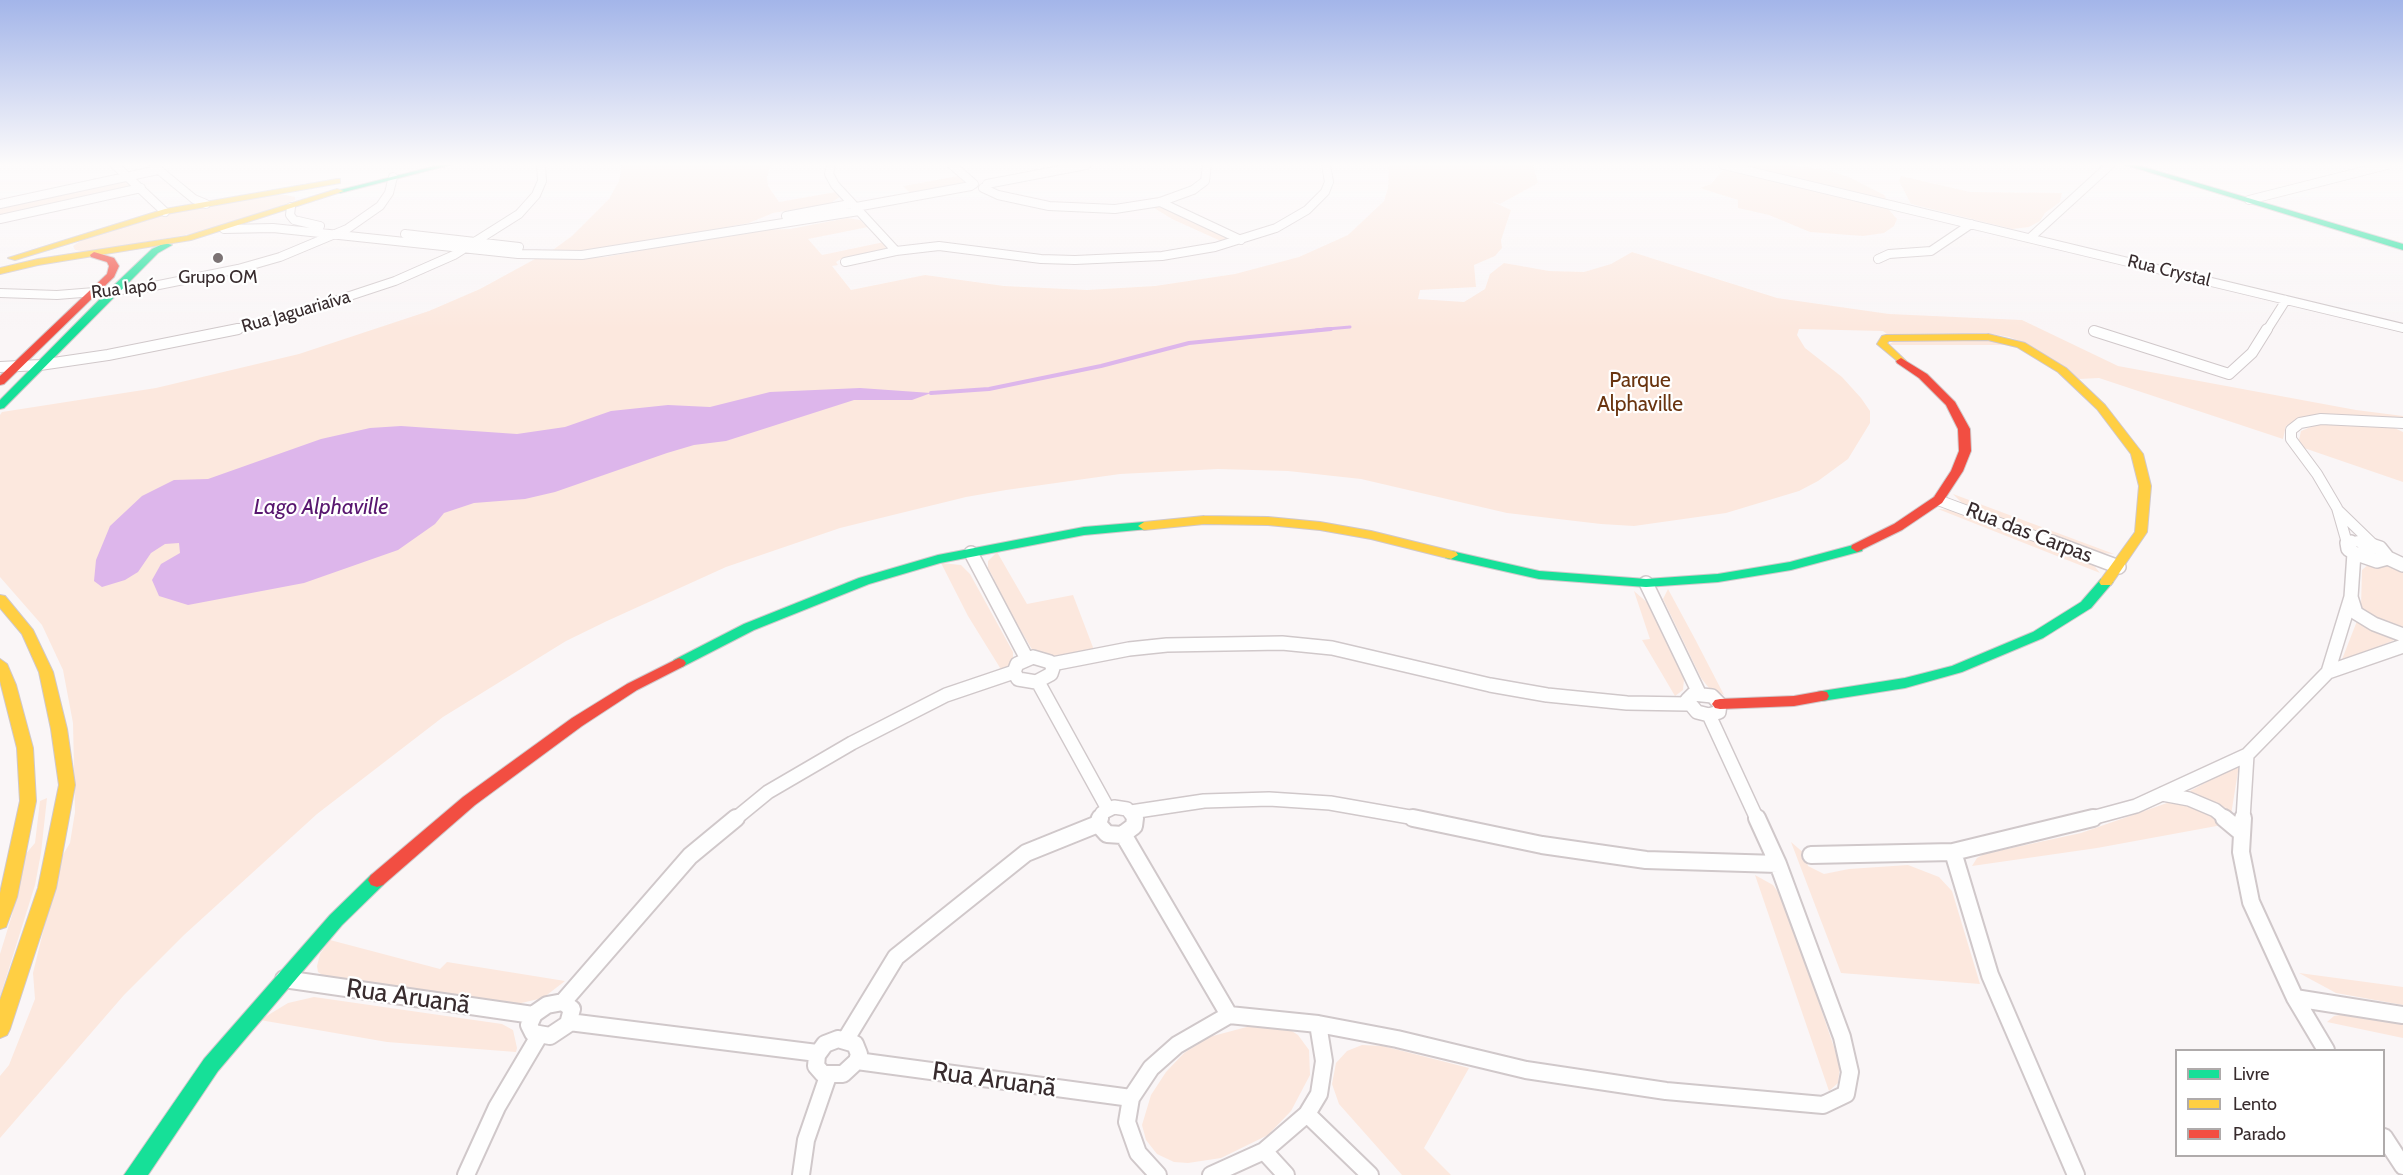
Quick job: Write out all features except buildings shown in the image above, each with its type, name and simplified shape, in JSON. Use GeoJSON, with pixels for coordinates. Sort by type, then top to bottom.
{"type":"FeatureCollection","features":[{"type":"Feature","properties":{"kind":"street"},"geometry":{"type":"LineString","coordinates":[[0,261],[139,220]]}},
{"type":"Feature","properties":{"kind":"street"},"geometry":{"type":"LineString","coordinates":[[0,271],[179,240],[252,220]]}},
{"type":"Feature","properties":{"kind":"street"},"geometry":{"type":"LineString","coordinates":[[298,220],[305,224],[347,229],[480,241],[528,248],[540,253]]}},
{"type":"Feature","properties":{"kind":"street","name":"Rua Iapó"},"geometry":{"type":"LineString","coordinates":[[0,293],[22,296],[91,293],[175,283],[280,257],[347,229],[360,220]]}},
{"type":"Feature","properties":{"kind":"street","name":"Rua Jaguariaíva"},"geometry":{"type":"LineString","coordinates":[[0,367],[40,364],[173,344],[289,316],[395,281],[466,249],[511,220]]}},
{"type":"Feature","properties":{"kind":"street"},"geometry":{"type":"LineString","coordinates":[[224,229],[262,227],[518,254],[601,254],[804,220]]}},
{"type":"Feature","properties":{"kind":"street"},"geometry":{"type":"LineString","coordinates":[[867,220],[896,251]]}},
{"type":"Feature","properties":{"kind":"street"},"geometry":{"type":"LineString","coordinates":[[1198,220],[1241,240]]}},
{"type":"Feature","properties":{"kind":"street"},"geometry":{"type":"LineString","coordinates":[[845,262],[896,251],[939,246],[1041,259],[1113,260],[1162,256],[1241,240],[1276,228],[1290,220]]}},
{"type":"Feature","properties":{"kind":"street","name":"Rua Crystal"},"geometry":{"type":"LineString","coordinates":[[1954,220],[2403,328]]}},
{"type":"Feature","properties":{"kind":"street"},"geometry":{"type":"LineString","coordinates":[[2030,238],[2050,220]]}},
{"type":"Feature","properties":{"kind":"street"},"geometry":{"type":"LineString","coordinates":[[2314,220],[2403,247]]}},
{"type":"Feature","properties":{"kind":"street"},"geometry":{"type":"LineString","coordinates":[[1878,259],[1889,255],[1931,251],[1971,224]]}},
{"type":"Feature","properties":{"kind":"street"},"geometry":{"type":"LineString","coordinates":[[0,382],[111,275],[114,266],[111,260],[84,255],[69,247],[91,234]]}},
{"type":"Feature","properties":{"kind":"street"},"geometry":{"type":"LineString","coordinates":[[0,405],[112,291],[155,251],[179,240]]}},
{"type":"Feature","properties":{"kind":"street"},"geometry":{"type":"LineString","coordinates":[[2094,331],[2229,374],[2252,353],[2286,300]]}},
{"type":"Feature","properties":{"kind":"street"},"geometry":{"type":"LineString","coordinates":[[135,1175],[211,1065],[284,979],[336,920],[424,838],[514,766],[623,693],[707,646],[800,604],[917,565],[971,553],[1084,531],[1204,520],[1268,521],[1371,535],[1457,559],[1539,575],[1646,583],[1718,578],[1801,563],[1856,548],[1898,527],[1938,500],[1957,471],[1965,451],[1964,429],[1951,404],[1882,344],[1887,338],[1896,337],[1976,337],[2006,340],[2021,345],[2062,370],[2101,407],[2137,454],[2145,486],[2141,532],[2119,567],[2086,605],[2047,629],[1957,669],[1861,692],[1697,712],[1688,704],[1628,703],[1547,695],[1491,685],[1332,648],[1282,643],[1167,645],[1129,649],[1052,664],[1042,658],[1027,658],[1017,664],[1014,672]]}},
{"type":"Feature","properties":{"kind":"street"},"geometry":{"type":"LineString","coordinates":[[2403,423],[2321,419],[2300,423],[2291,430],[2291,439],[2317,474],[2337,508],[2355,530],[2403,565]]}},
{"type":"Feature","properties":{"kind":"street","name":"Rua das Carpas"},"geometry":{"type":"LineString","coordinates":[[1938,500],[2119,567]]}},
{"type":"Feature","properties":{"kind":"street"},"geometry":{"type":"LineString","coordinates":[[2337,508],[2350,548],[2351,597],[2356,613],[2374,624],[2403,635]]}},
{"type":"Feature","properties":{"kind":"street"},"geometry":{"type":"LineString","coordinates":[[2350,548],[2377,561],[2384,553]]}},
{"type":"Feature","properties":{"kind":"street"},"geometry":{"type":"LineString","coordinates":[[971,553],[1027,658]]}},
{"type":"Feature","properties":{"kind":"street"},"geometry":{"type":"LineString","coordinates":[[1646,583],[1699,693]]}},
{"type":"Feature","properties":{"kind":"street"},"geometry":{"type":"LineString","coordinates":[[2328,672],[2351,597]]}},
{"type":"Feature","properties":{"kind":"street"},"geometry":{"type":"LineString","coordinates":[[0,599],[28,633],[46,672],[59,729],[67,785],[47,888],[0,1029]]}},
{"type":"Feature","properties":{"kind":"street"},"geometry":{"type":"LineString","coordinates":[[1811,855],[1953,852],[2036,834],[2136,806],[2247,755],[2328,672],[2403,646]]}},
{"type":"Feature","properties":{"kind":"street"},"geometry":{"type":"LineString","coordinates":[[0,664],[9,685],[25,748],[27,801],[8,897],[0,922]]}},
{"type":"Feature","properties":{"kind":"street"},"geometry":{"type":"LineString","coordinates":[[1014,672],[1022,681],[1038,682],[1051,674],[1052,664]]}},
{"type":"Feature","properties":{"kind":"street"},"geometry":{"type":"LineString","coordinates":[[563,1002],[572,1008],[569,1022],[555,1034],[539,1036],[530,1028],[533,1015],[547,1005],[563,1002],[690,856],[768,792],[852,743],[946,695],[1014,672]]}},
{"type":"Feature","properties":{"kind":"street"},"geometry":{"type":"LineString","coordinates":[[1038,682],[1108,809]]}},
{"type":"Feature","properties":{"kind":"street"},"geometry":{"type":"LineString","coordinates":[[1158,1175],[1138,1153],[1127,1122],[1131,1098],[1151,1068],[1168,1053],[1203,1028],[1229,1015],[1279,1018],[1318,1024],[1397,1039],[1526,1070],[1666,1091],[1822,1105],[1846,1094],[1850,1072],[1842,1037],[1778,864],[1715,709],[1712,696],[1699,693],[1689,697],[1688,704]]}},
{"type":"Feature","properties":{"kind":"street"},"geometry":{"type":"LineString","coordinates":[[2247,755],[2241,852],[2251,902],[2295,998],[2325,1049]]}},
{"type":"Feature","properties":{"kind":"street"},"geometry":{"type":"LineString","coordinates":[[2162,794],[2189,799],[2215,810],[2242,833]]}},
{"type":"Feature","properties":{"kind":"street"},"geometry":{"type":"LineString","coordinates":[[1131,812],[1135,824],[1124,834],[1107,834],[1098,824],[1099,816],[1108,809],[1121,807],[1131,812],[1204,801],[1269,799],[1330,803],[1385,812],[1542,845],[1635,858],[1778,864]]}},
{"type":"Feature","properties":{"kind":"street"},"geometry":{"type":"LineString","coordinates":[[846,1039],[896,957],[1026,853],[1098,824]]}},
{"type":"Feature","properties":{"kind":"street"},"geometry":{"type":"LineString","coordinates":[[1124,834],[1229,1015]]}},
{"type":"Feature","properties":{"kind":"street"},"geometry":{"type":"LineString","coordinates":[[1953,852],[1990,975],[2029,1071],[2076,1175]]}},
{"type":"Feature","properties":{"kind":"street","name":"Rua Aruanã"},"geometry":{"type":"LineString","coordinates":[[284,979],[533,1015]]}},
{"type":"Feature","properties":{"kind":"street"},"geometry":{"type":"LineString","coordinates":[[2295,998],[2403,1015]]}},
{"type":"Feature","properties":{"kind":"street"},"geometry":{"type":"LineString","coordinates":[[569,1022],[818,1053]]}},
{"type":"Feature","properties":{"kind":"street"},"geometry":{"type":"LineString","coordinates":[[1211,1175],[1238,1165],[1264,1151],[1307,1114],[1319,1094],[1324,1061],[1318,1024]]}},
{"type":"Feature","properties":{"kind":"street"},"geometry":{"type":"LineString","coordinates":[[466,1175],[496,1107],[539,1036]]}},
{"type":"Feature","properties":{"kind":"street"},"geometry":{"type":"LineString","coordinates":[[846,1039],[858,1048],[857,1061],[843,1074],[828,1076],[816,1066],[818,1053],[830,1041],[846,1039]]}},
{"type":"Feature","properties":{"kind":"street","name":"Rua Aruanã"},"geometry":{"type":"LineString","coordinates":[[857,1061],[1131,1098]]}},
{"type":"Feature","properties":{"kind":"street"},"geometry":{"type":"LineString","coordinates":[[801,1175],[807,1140],[828,1076]]}},
{"type":"Feature","properties":{"kind":"street"},"geometry":{"type":"LineString","coordinates":[[1307,1114],[1370,1175]]}},
{"type":"Feature","properties":{"kind":"street"},"geometry":{"type":"LineString","coordinates":[[2385,1139],[2403,1166]]}},
{"type":"Feature","properties":{"kind":"street"},"geometry":{"type":"LineString","coordinates":[[1264,1151],[1286,1175]]}},
{"type":"Feature","properties":{"kind":"green space"},"geometry":{"type":"Polygon","coordinates":[[[149,220],[245,220],[202,232],[86,252],[75,250],[73,246],[82,240],[149,220]]]}},
{"type":"Feature","properties":{"kind":"green space"},"geometry":{"type":"Polygon","coordinates":[[[588,220],[757,220],[604,250],[550,252],[572,236],[588,220]]]}},
{"type":"Feature","properties":{"kind":"green space","name":"Parque Alphaville"},"geometry":{"type":"Polygon","coordinates":[[[838,220],[860,220],[868,227],[808,239],[822,255],[884,242],[886,248],[877,253],[841,259],[836,262],[838,265],[832,266],[851,290],[925,275],[1004,286],[1087,290],[1155,286],[1235,274],[1299,257],[1348,235],[1364,220],[1508,220],[1501,240],[1502,248],[1495,256],[1474,265],[1476,287],[1420,290],[1418,299],[1464,302],[1485,289],[1490,274],[1504,263],[1549,271],[1584,272],[1611,264],[1632,252],[1777,298],[1889,314],[2022,320],[2118,366],[2356,410],[2403,416],[2403,421],[2300,418],[2286,426],[2283,439],[2099,378],[2079,379],[2025,343],[2009,337],[1986,333],[1887,334],[1883,331],[1799,329],[1797,335],[1805,348],[1842,377],[1861,398],[1870,411],[1870,423],[1848,459],[1818,481],[1799,491],[1726,513],[1634,526],[1601,524],[1507,513],[1361,479],[1288,471],[1218,469],[1120,474],[1006,490],[966,497],[840,528],[726,567],[607,621],[566,641],[443,717],[317,814],[184,935],[124,995],[0,1138],[0,1076],[9,1065],[35,999],[33,973],[61,858],[70,843],[75,812],[73,723],[63,670],[42,625],[0,577],[0,415],[2,412],[156,388],[299,354],[429,311],[480,289],[535,259],[605,257],[751,230],[790,229],[838,220]]]}},
{"type":"Feature","properties":{"kind":"green space"},"geometry":{"type":"Polygon","coordinates":[[[1174,220],[1190,220],[1226,237],[1223,242],[1174,220]]]}},
{"type":"Feature","properties":{"kind":"green space"},"geometry":{"type":"Polygon","coordinates":[[[1781,220],[1897,220],[1894,226],[1884,233],[1863,236],[1810,232],[1781,220]]]}},
{"type":"Feature","properties":{"kind":"green space"},"geometry":{"type":"Polygon","coordinates":[[[1975,220],[2041,220],[2029,227],[2012,229],[1975,220]]]}},
{"type":"Feature","properties":{"kind":"green space"},"geometry":{"type":"Polygon","coordinates":[[[1896,340],[1997,340],[2016,345],[1888,345],[1896,340]]]}},
{"type":"Feature","properties":{"kind":"green space"},"geometry":{"type":"Polygon","coordinates":[[[2318,424],[2388,425],[2403,432],[2403,482],[2304,448],[2299,440],[2301,431],[2318,424]]]}},
{"type":"Feature","properties":{"kind":"green space"},"geometry":{"type":"Polygon","coordinates":[[[1953,494],[2114,554],[2088,552],[1964,505],[1953,494]]]}},
{"type":"Feature","properties":{"kind":"green space"},"geometry":{"type":"Polygon","coordinates":[[[1938,509],[1955,510],[2092,563],[2100,573],[1938,509]]]}},
{"type":"Feature","properties":{"kind":"green space"},"geometry":{"type":"Polygon","coordinates":[[[997,552],[1027,604],[1073,595],[1094,650],[1051,657],[1033,651],[991,581],[994,579],[988,568],[988,561],[997,552]]]}},
{"type":"Feature","properties":{"kind":"green space"},"geometry":{"type":"Polygon","coordinates":[[[941,563],[961,565],[970,574],[1013,652],[1013,660],[1002,671],[968,616],[941,563]]]}},
{"type":"Feature","properties":{"kind":"green space"},"geometry":{"type":"Polygon","coordinates":[[[2370,563],[2403,569],[2403,631],[2363,611],[2361,606],[2362,570],[2370,563]]]}},
{"type":"Feature","properties":{"kind":"green space"},"geometry":{"type":"Polygon","coordinates":[[[1668,589],[1724,695],[1709,688],[1701,678],[1663,599],[1668,589]]]}},
{"type":"Feature","properties":{"kind":"green space"},"geometry":{"type":"Polygon","coordinates":[[[1634,591],[1649,604],[1684,679],[1683,690],[1675,696],[1642,640],[1650,639],[1634,591]]]}},
{"type":"Feature","properties":{"kind":"green space"},"geometry":{"type":"Polygon","coordinates":[[[2357,621],[2397,639],[2341,662],[2357,621]]]}},
{"type":"Feature","properties":{"kind":"green space"},"geometry":{"type":"Polygon","coordinates":[[[2239,765],[2231,815],[2211,801],[2188,792],[2239,765]]]}},
{"type":"Feature","properties":{"kind":"green space"},"geometry":{"type":"Polygon","coordinates":[[[47,798],[35,885],[0,997],[0,954],[12,915],[24,856],[35,843],[40,801],[47,798]]]}},
{"type":"Feature","properties":{"kind":"green space"},"geometry":{"type":"Polygon","coordinates":[[[2167,803],[2186,804],[2207,813],[2222,825],[2097,848],[1972,866],[1977,858],[1984,854],[2081,833],[2167,803]]]}},
{"type":"Feature","properties":{"kind":"green space"},"geometry":{"type":"Polygon","coordinates":[[[1791,842],[1805,854],[1808,866],[1824,874],[1849,869],[1908,865],[1939,877],[1952,891],[1980,984],[1841,973],[1791,842]]]}},
{"type":"Feature","properties":{"kind":"green space"},"geometry":{"type":"Polygon","coordinates":[[[1755,875],[1773,885],[1785,902],[1840,1065],[1838,1083],[1829,1091],[1755,875]]]}},
{"type":"Feature","properties":{"kind":"green space"},"geometry":{"type":"Polygon","coordinates":[[[330,940],[440,969],[447,962],[565,981],[543,998],[517,1004],[328,979],[318,972],[317,966],[320,954],[330,940]]]}},
{"type":"Feature","properties":{"kind":"green space"},"geometry":{"type":"Polygon","coordinates":[[[2299,973],[2403,987],[2403,1005],[2336,993],[2299,973]]]}},
{"type":"Feature","properties":{"kind":"green space"},"geometry":{"type":"Polygon","coordinates":[[[314,997],[502,1024],[513,1030],[516,1052],[387,1042],[260,1020],[288,1003],[314,997]]]}},
{"type":"Feature","properties":{"kind":"green space"},"geometry":{"type":"Polygon","coordinates":[[[2345,1014],[2403,1022],[2403,1038],[2327,1022],[2334,1016],[2345,1014]]]}},
{"type":"Feature","properties":{"kind":"green space"},"geometry":{"type":"Polygon","coordinates":[[[1258,1024],[1287,1028],[1298,1035],[1309,1050],[1310,1075],[1291,1111],[1268,1135],[1221,1158],[1188,1163],[1174,1162],[1157,1154],[1146,1140],[1142,1125],[1151,1095],[1166,1072],[1184,1053],[1209,1037],[1258,1024]]]}},
{"type":"Feature","properties":{"kind":"green space"},"geometry":{"type":"Polygon","coordinates":[[[1362,1045],[1383,1046],[1469,1068],[1424,1148],[1451,1175],[1402,1175],[1339,1104],[1332,1084],[1336,1063],[1347,1051],[1362,1045]]]}},
{"type":"Feature","properties":{"kind":"water","name":"Lago Alphaville"},"geometry":{"type":"Polygon","coordinates":[[[860,388],[931,393],[912,400],[854,400],[726,441],[694,445],[667,453],[555,492],[525,499],[474,503],[444,513],[435,524],[398,550],[304,583],[188,605],[159,596],[152,580],[161,564],[180,553],[179,543],[165,544],[151,553],[138,572],[125,580],[102,587],[94,581],[96,560],[110,526],[142,496],[174,480],[208,479],[321,439],[370,428],[401,426],[517,434],[565,427],[611,411],[668,405],[710,407],[770,392],[860,388]]]}},
{"type":"Feature","properties":{"kind":"waterway"},"geometry":{"type":"LineString","coordinates":[[1316,330],[1350,327]]}},
{"type":"Feature","properties":{"kind":"waterway"},"geometry":{"type":"LineString","coordinates":[[931,393],[989,389],[1101,366],[1189,343],[1331,329]]}},
{"type":"Feature","properties":{"kind":"traffic: fast"},"geometry":{"type":"LineString","coordinates":[[2313,220],[2403,247]]}},
{"type":"Feature","properties":{"kind":"traffic: fast"},"geometry":{"type":"LineString","coordinates":[[0,406],[113,291],[155,251],[168,245]]}},
{"type":"Feature","properties":{"kind":"traffic: fast"},"geometry":{"type":"LineString","coordinates":[[679,663],[749,627],[864,581],[938,559],[1084,531],[1144,526]]}},
{"type":"Feature","properties":{"kind":"traffic: fast"},"geometry":{"type":"LineString","coordinates":[[1451,555],[1539,575],[1646,583],[1718,578],[1791,566],[1857,548]]}},
{"type":"Feature","properties":{"kind":"traffic: fast"},"geometry":{"type":"LineString","coordinates":[[1822,696],[1905,683],[1957,669],[2038,635],[2086,605],[2106,582]]}},
{"type":"Feature","properties":{"kind":"traffic: fast"},"geometry":{"type":"LineString","coordinates":[[135,1175],[211,1065],[336,920],[377,880]]}},
{"type":"Feature","properties":{"kind":"traffic: slow"},"geometry":{"type":"LineString","coordinates":[[12,258],[139,220]]}},
{"type":"Feature","properties":{"kind":"traffic: slow"},"geometry":{"type":"LineString","coordinates":[[0,271],[38,262],[188,238],[247,220]]}},
{"type":"Feature","properties":{"kind":"traffic: slow"},"geometry":{"type":"LineString","coordinates":[[1901,361],[1882,344],[1886,338],[1988,337],[2021,345],[2062,370],[2101,407],[2137,454],[2145,486],[2141,532],[2106,582]]}},
{"type":"Feature","properties":{"kind":"traffic: slow"},"geometry":{"type":"LineString","coordinates":[[1144,526],[1204,520],[1268,521],[1320,526],[1371,535],[1451,555]]}},
{"type":"Feature","properties":{"kind":"traffic: slow"},"geometry":{"type":"LineString","coordinates":[[0,599],[28,633],[46,672],[59,729],[67,785],[47,888],[0,1029]]}},
{"type":"Feature","properties":{"kind":"traffic: slow"},"geometry":{"type":"LineString","coordinates":[[0,664],[9,685],[25,748],[28,801],[8,897],[0,922]]}},
{"type":"Feature","properties":{"kind":"traffic: jam"},"geometry":{"type":"LineString","coordinates":[[0,382],[111,275],[114,266],[111,260],[94,255]]}},
{"type":"Feature","properties":{"kind":"traffic: jam"},"geometry":{"type":"LineString","coordinates":[[1857,548],[1898,527],[1938,500],[1957,471],[1965,451],[1964,429],[1951,404],[1923,376],[1901,361]]}},
{"type":"Feature","properties":{"kind":"traffic: jam"},"geometry":{"type":"LineString","coordinates":[[377,880],[469,801],[577,722],[632,687],[679,663]]}},
{"type":"Feature","properties":{"kind":"traffic: jam"},"geometry":{"type":"LineString","coordinates":[[1720,704],[1794,701],[1822,696]]}},
{"type":"Feature","properties":{"kind":"place","name":"Grupo OM"},"geometry":{"type":"Point","coordinates":[218,258]}}]}
